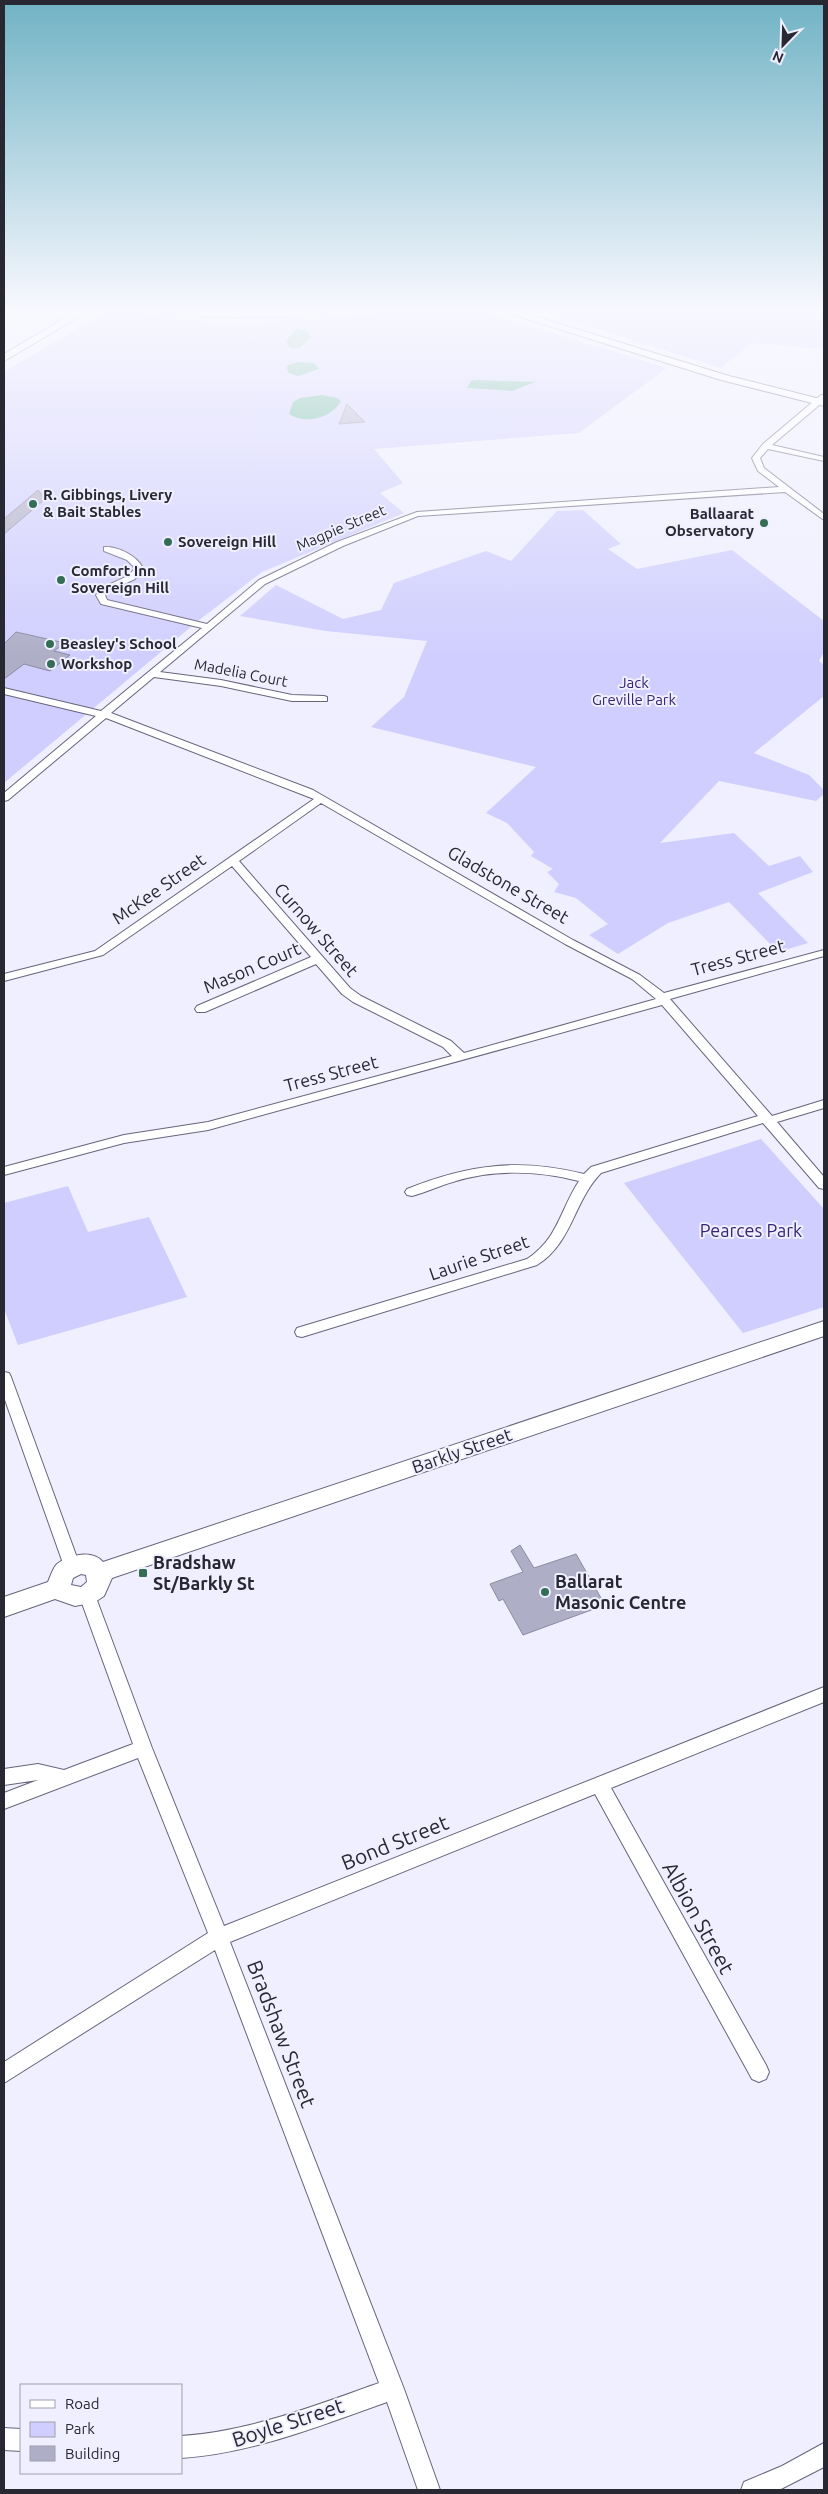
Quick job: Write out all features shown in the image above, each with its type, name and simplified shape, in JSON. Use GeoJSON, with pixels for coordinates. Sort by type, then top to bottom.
{"type":"FeatureCollection","features":[{"type":"Feature","properties":{"kind":"main road","name":"Barkly Street"},"geometry":{"type":"LineString","coordinates":[[99,1573],[824,1328]]}},
{"type":"Feature","properties":{"kind":"main road"},"geometry":{"type":"LineString","coordinates":[[88,1564],[99,1573],[99,1586],[87,1595],[71,1596],[60,1588],[61,1575],[72,1566],[88,1564]]}},
{"type":"Feature","properties":{"kind":"main road"},"geometry":{"type":"LineString","coordinates":[[4,1607],[60,1588]]}},
{"type":"Feature","properties":{"kind":"street"},"geometry":{"type":"LineString","coordinates":[[791,425],[757,455],[757,463],[761,469],[824,518]]}},
{"type":"Feature","properties":{"kind":"street"},"geometry":{"type":"LineString","coordinates":[[766,446],[824,459]]}},
{"type":"Feature","properties":{"kind":"street","name":"Magpie Street"},"geometry":{"type":"LineString","coordinates":[[4,798],[272,575],[389,524],[417,514],[783,487]]}},
{"type":"Feature","properties":{"kind":"street"},"geometry":{"type":"LineString","coordinates":[[107,549],[131,558],[139,568],[132,576],[104,588],[100,595],[104,602],[209,627]]}},
{"type":"Feature","properties":{"kind":"street","name":"Madelia Court"},"geometry":{"type":"LineString","coordinates":[[153,674],[221,683],[292,698],[324,699]]}},
{"type":"Feature","properties":{"kind":"street","name":"Gladstone Street"},"geometry":{"type":"LineString","coordinates":[[4,691],[105,715],[292,785],[321,799],[569,942],[621,969],[663,999],[824,1184]]}},
{"type":"Feature","properties":{"kind":"street","name":"McKee Street"},"geometry":{"type":"LineString","coordinates":[[4,978],[99,953],[321,799]]}},
{"type":"Feature","properties":{"kind":"street","name":"Curnow Street"},"geometry":{"type":"LineString","coordinates":[[232,859],[317,959],[351,995],[447,1044],[461,1056]]}},
{"type":"Feature","properties":{"kind":"street","name":"Tress Street"},"geometry":{"type":"LineString","coordinates":[[4,1171],[124,1139],[208,1126],[584,1024],[663,999],[824,953]]}},
{"type":"Feature","properties":{"kind":"street","name":"Mason Court"},"geometry":{"type":"LineString","coordinates":[[201,1008],[317,959]]}},
{"type":"Feature","properties":{"kind":"street","name":"Laurie Street"},"geometry":{"type":"LineString","coordinates":[[302,1332],[538,1260],[555,1244],[587,1179],[596,1170],[606,1165],[824,1104]]}},
{"type":"Feature","properties":{"kind":"street"},"geometry":{"type":"LineString","coordinates":[[412,1192],[462,1175],[497,1168],[543,1168],[587,1179]]}},
{"type":"Feature","properties":{"kind":"street"},"geometry":{"type":"LineString","coordinates":[[4,1377],[72,1566]]}},
{"type":"Feature","properties":{"kind":"street","name":"Bradshaw Street"},"geometry":{"type":"LineString","coordinates":[[87,1595],[143,1748],[219,1937],[393,2389],[429,2490]]}},
{"type":"Feature","properties":{"kind":"street","name":"Bond Street"},"geometry":{"type":"LineString","coordinates":[[4,2074],[219,1937],[600,1786],[824,1694]]}},
{"type":"Feature","properties":{"kind":"street"},"geometry":{"type":"LineString","coordinates":[[4,1801],[143,1748]]}},
{"type":"Feature","properties":{"kind":"street"},"geometry":{"type":"LineString","coordinates":[[4,1777],[38,1772],[65,1778]]}},
{"type":"Feature","properties":{"kind":"street","name":"Albion Street"},"geometry":{"type":"LineString","coordinates":[[600,1786],[759,2072]]}},
{"type":"Feature","properties":{"kind":"street","name":"Boyle Street"},"geometry":{"type":"LineString","coordinates":[[182,2447],[222,2444],[258,2436],[393,2389]]}},
{"type":"Feature","properties":{"kind":"street"},"geometry":{"type":"LineString","coordinates":[[4,2439],[20,2440]]}},
{"type":"Feature","properties":{"kind":"street"},"geometry":{"type":"LineString","coordinates":[[752,2490],[790,2474],[824,2454]]}},
{"type":"Feature","properties":{"kind":"green space"},"geometry":{"type":"Polygon","coordinates":[[[4,425],[589,425],[579,433],[374,449],[403,483],[380,493],[404,513],[262,572],[198,621],[4,783],[4,425]]]}},
{"type":"Feature","properties":{"kind":"green space","name":"Jack Greville Park"},"geometry":{"type":"Polygon","coordinates":[[[583,510],[621,544],[608,549],[637,569],[732,550],[824,621],[824,652],[819,661],[824,665],[824,696],[754,753],[809,775],[824,790],[824,794],[816,801],[719,781],[660,843],[734,833],[769,866],[800,856],[813,872],[758,893],[808,943],[778,952],[729,902],[668,923],[618,954],[589,935],[608,924],[576,898],[554,892],[559,884],[547,872],[553,869],[531,856],[534,852],[507,823],[486,813],[536,767],[371,727],[404,697],[427,641],[326,631],[240,616],[276,585],[343,619],[381,610],[394,583],[486,551],[511,561],[557,511],[583,510]]]}},
{"type":"Feature","properties":{"kind":"green space","name":"Pearces Park"},"geometry":{"type":"Polygon","coordinates":[[[761,1139],[824,1209],[824,1307],[743,1333],[624,1183],[761,1139]]]}},
{"type":"Feature","properties":{"kind":"green space"},"geometry":{"type":"Polygon","coordinates":[[[68,1186],[88,1232],[149,1217],[187,1297],[18,1345],[4,1309],[4,1203],[68,1186]]]}},
{"type":"Feature","properties":{"kind":"building"},"geometry":{"type":"Polygon","coordinates":[[[38,490],[45,499],[4,534],[4,519],[38,490]]]}},
{"type":"Feature","properties":{"kind":"building"},"geometry":{"type":"Polygon","coordinates":[[[16,632],[65,643],[54,651],[70,655],[50,671],[24,664],[4,679],[4,644],[16,632]]]}},
{"type":"Feature","properties":{"kind":"building","name":"Ballarat Masonic Centre"},"geometry":{"type":"Polygon","coordinates":[[[520,1545],[534,1568],[576,1554],[605,1605],[523,1635],[503,1599],[499,1601],[490,1584],[523,1572],[511,1551],[520,1545]]]}},
{"type":"Feature","properties":{"kind":"place","name":"R. Gibbings, Livery & Bait Stables"},"geometry":{"type":"Point","coordinates":[33,504]}},
{"type":"Feature","properties":{"kind":"place","name":"Ballaarat Observatory"},"geometry":{"type":"Point","coordinates":[764,523]}},
{"type":"Feature","properties":{"kind":"place","name":"Sovereign Hill"},"geometry":{"type":"Point","coordinates":[168,542]}},
{"type":"Feature","properties":{"kind":"place","name":"Comfort Inn Sovereign Hill"},"geometry":{"type":"Point","coordinates":[61,580]}},
{"type":"Feature","properties":{"kind":"place","name":"Beasley's School"},"geometry":{"type":"Point","coordinates":[50,644]}},
{"type":"Feature","properties":{"kind":"place","name":"Workshop"},"geometry":{"type":"Point","coordinates":[51,664]}},
{"type":"Feature","properties":{"kind":"place","name":"Bradshaw St/Barkly St"},"geometry":{"type":"Point","coordinates":[143,1573]}},
{"type":"Feature","properties":{"kind":"place","name":"Ballarat Masonic Centre"},"geometry":{"type":"Point","coordinates":[545,1592]}}]}
